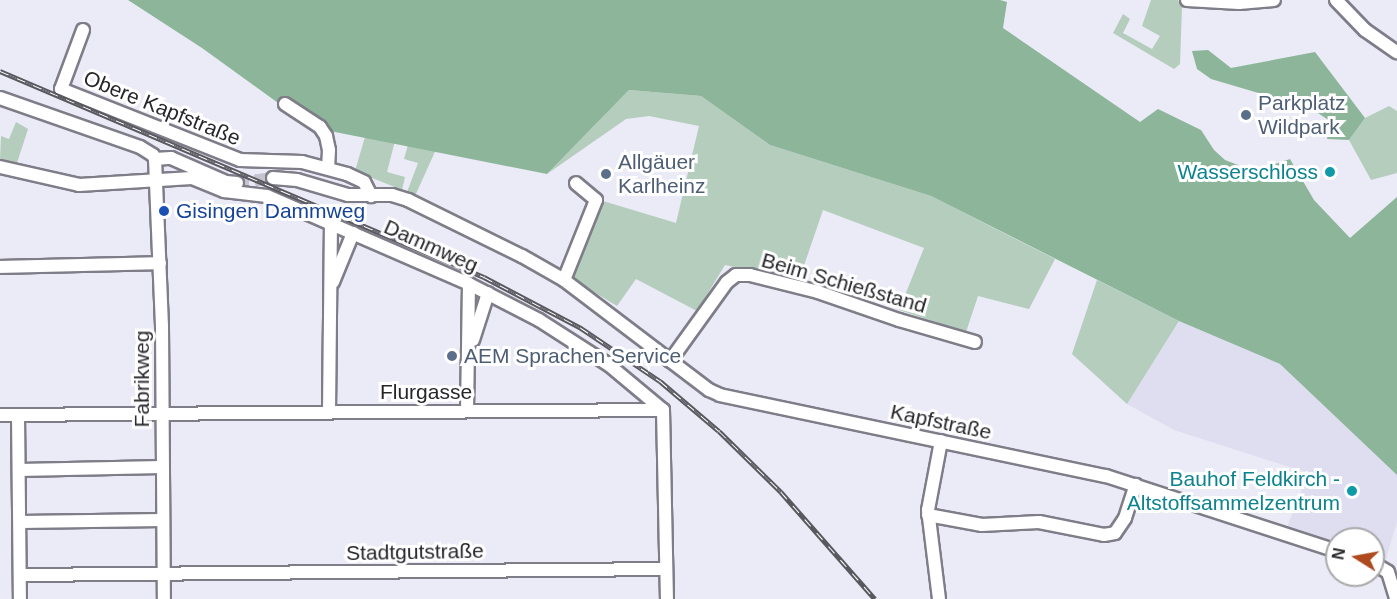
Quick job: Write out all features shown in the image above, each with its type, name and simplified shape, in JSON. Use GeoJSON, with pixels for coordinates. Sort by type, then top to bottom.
{"type":"FeatureCollection","features":[{"type":"Feature","properties":{"kind":"street"},"geometry":{"type":"LineString","coordinates":[[1187,0],[1239,3],[1274,0]]}},
{"type":"Feature","properties":{"kind":"street"},"geometry":{"type":"LineString","coordinates":[[1336,0],[1365,30],[1397,52]]}},
{"type":"Feature","properties":{"kind":"street","name":"Obere Kapfstraße"},"geometry":{"type":"LineString","coordinates":[[83,30],[61,89],[240,160],[255,163],[278,160],[328,168],[364,182],[371,196]]}},
{"type":"Feature","properties":{"kind":"street"},"geometry":{"type":"LineString","coordinates":[[0,98],[140,147],[153,154],[155,159],[171,158],[226,182],[237,183]]}},
{"type":"Feature","properties":{"kind":"street"},"geometry":{"type":"LineString","coordinates":[[285,104],[320,127],[326,136],[329,150],[328,168]]}},
{"type":"Feature","properties":{"kind":"street","name":"Fabrikweg"},"geometry":{"type":"LineString","coordinates":[[155,159],[158,179],[160,263],[164,599]]}},
{"type":"Feature","properties":{"kind":"street","name":"Dammweg"},"geometry":{"type":"LineString","coordinates":[[0,167],[79,185],[192,178],[224,191],[267,196],[488,293],[573,340],[643,391],[663,410]]}},
{"type":"Feature","properties":{"kind":"street","name":"Kapfstraße"},"geometry":{"type":"LineString","coordinates":[[273,178],[297,180],[348,195],[392,195],[408,200],[522,256],[564,280],[670,361],[720,395],[1094,473],[1325,547]]}},
{"type":"Feature","properties":{"kind":"street"},"geometry":{"type":"LineString","coordinates":[[564,280],[596,200],[576,183]]}},
{"type":"Feature","properties":{"kind":"street"},"geometry":{"type":"LineString","coordinates":[[329,412],[331,223]]}},
{"type":"Feature","properties":{"kind":"street"},"geometry":{"type":"LineString","coordinates":[[330,288],[353,233]]}},
{"type":"Feature","properties":{"kind":"street"},"geometry":{"type":"LineString","coordinates":[[0,267],[160,263]]}},
{"type":"Feature","properties":{"kind":"street","name":"Beim Schießstand"},"geometry":{"type":"LineString","coordinates":[[670,361],[727,282],[736,275],[750,274],[818,292],[899,320],[975,342]]}},
{"type":"Feature","properties":{"kind":"street"},"geometry":{"type":"LineString","coordinates":[[467,411],[469,284]]}},
{"type":"Feature","properties":{"kind":"street"},"geometry":{"type":"LineString","coordinates":[[469,352],[488,293]]}},
{"type":"Feature","properties":{"kind":"street"},"geometry":{"type":"LineString","coordinates":[[663,410],[667,599]]}},
{"type":"Feature","properties":{"kind":"street","name":"Flurgasse"},"geometry":{"type":"LineString","coordinates":[[0,415],[663,410]]}},
{"type":"Feature","properties":{"kind":"street"},"geometry":{"type":"LineString","coordinates":[[18,415],[20,599]]}},
{"type":"Feature","properties":{"kind":"street"},"geometry":{"type":"LineString","coordinates":[[939,599],[928,515],[941,441]]}},
{"type":"Feature","properties":{"kind":"street"},"geometry":{"type":"LineString","coordinates":[[19,470],[162,467]]}},
{"type":"Feature","properties":{"kind":"street"},"geometry":{"type":"LineString","coordinates":[[928,515],[982,525],[1039,522],[1104,535],[1115,533],[1125,518],[1136,485]]}},
{"type":"Feature","properties":{"kind":"street"},"geometry":{"type":"LineString","coordinates":[[20,522],[163,520]]}},
{"type":"Feature","properties":{"kind":"street","name":"Stadtgutstraße"},"geometry":{"type":"LineString","coordinates":[[20,575],[666,569]]}},
{"type":"Feature","properties":{"kind":"street"},"geometry":{"type":"LineString","coordinates":[[1385,570],[1388,572],[1396,599]]}},
{"type":"Feature","properties":{"kind":"shaded area"},"geometry":{"type":"Polygon","coordinates":[[[1179,321],[1280,364],[1397,475],[1397,522],[1385,562],[1385,527],[1325,527],[1325,547],[1284,535],[1308,473],[1174,430],[1127,404],[1179,321]]]}},
{"type":"Feature","properties":{"kind":"green space"},"geometry":{"type":"Polygon","coordinates":[[[128,0],[1000,0],[1007,2],[1003,28],[1140,122],[1158,109],[1201,130],[1214,150],[1225,160],[1243,167],[1266,167],[1290,159],[1314,200],[1350,238],[1397,197],[1397,475],[1280,364],[1179,321],[931,196],[770,145],[701,96],[629,90],[547,174],[335,132],[285,108],[202,48],[128,0]]]}},
{"type":"Feature","properties":{"kind":"green space"},"geometry":{"type":"Polygon","coordinates":[[[1151,0],[1178,0],[1182,7],[1180,64],[1174,69],[1113,33],[1123,14],[1130,19],[1123,33],[1152,49],[1160,36],[1142,26],[1151,0]]]}},
{"type":"Feature","properties":{"kind":"green space"},"geometry":{"type":"Polygon","coordinates":[[[1208,50],[1231,68],[1315,52],[1365,118],[1349,140],[1327,139],[1330,121],[1312,109],[1211,79],[1197,69],[1192,51],[1208,50]]]}},
{"type":"Feature","properties":{"kind":"green space"},"geometry":{"type":"Polygon","coordinates":[[[629,90],[701,96],[770,145],[931,196],[1055,259],[1029,309],[978,296],[966,332],[899,310],[924,248],[823,210],[799,280],[725,265],[697,311],[636,279],[617,306],[571,278],[603,201],[676,223],[699,126],[649,116],[626,119],[547,174],[629,90]]]}},
{"type":"Feature","properties":{"kind":"green space"},"geometry":{"type":"Polygon","coordinates":[[[1389,106],[1397,111],[1397,173],[1371,180],[1349,140],[1365,118],[1389,106]]]}},
{"type":"Feature","properties":{"kind":"green space"},"geometry":{"type":"Polygon","coordinates":[[[16,122],[28,129],[16,166],[0,160],[1,136],[9,139],[16,122]]]}},
{"type":"Feature","properties":{"kind":"green space"},"geometry":{"type":"Polygon","coordinates":[[[367,130],[438,145],[415,196],[407,192],[418,163],[404,159],[409,141],[396,137],[387,172],[405,177],[402,190],[355,171],[367,130]]]}},
{"type":"Feature","properties":{"kind":"green space"},"geometry":{"type":"Polygon","coordinates":[[[1097,280],[1179,321],[1127,404],[1072,354],[1097,280]]]}},
{"type":"Feature","properties":{"kind":"tunnel"},"geometry":{"type":"LineString","coordinates":[[237,183],[273,178]]}},
{"type":"Feature","properties":{"kind":"railway"},"geometry":{"type":"LineString","coordinates":[[0,71],[484,277],[581,328],[660,381],[719,431],[781,492],[875,599]]}},
{"type":"Feature","properties":{"kind":"place","name":"Parkplatz Wildpark"},"geometry":{"type":"Point","coordinates":[1246,115]}},
{"type":"Feature","properties":{"kind":"place","name":"Wasserschloss"},"geometry":{"type":"Point","coordinates":[1330,172]}},
{"type":"Feature","properties":{"kind":"place","name":"Allgäuer Karlheinz"},"geometry":{"type":"Point","coordinates":[606,174]}},
{"type":"Feature","properties":{"kind":"place","name":"Gisingen Dammweg"},"geometry":{"type":"Point","coordinates":[164,211]}},
{"type":"Feature","properties":{"kind":"place","name":"AEM Sprachen Service"},"geometry":{"type":"Point","coordinates":[452,356]}},
{"type":"Feature","properties":{"kind":"place","name":"Bauhof Feldkirch - Altstoffsammelzentrum"},"geometry":{"type":"Point","coordinates":[1352,491]}}]}
